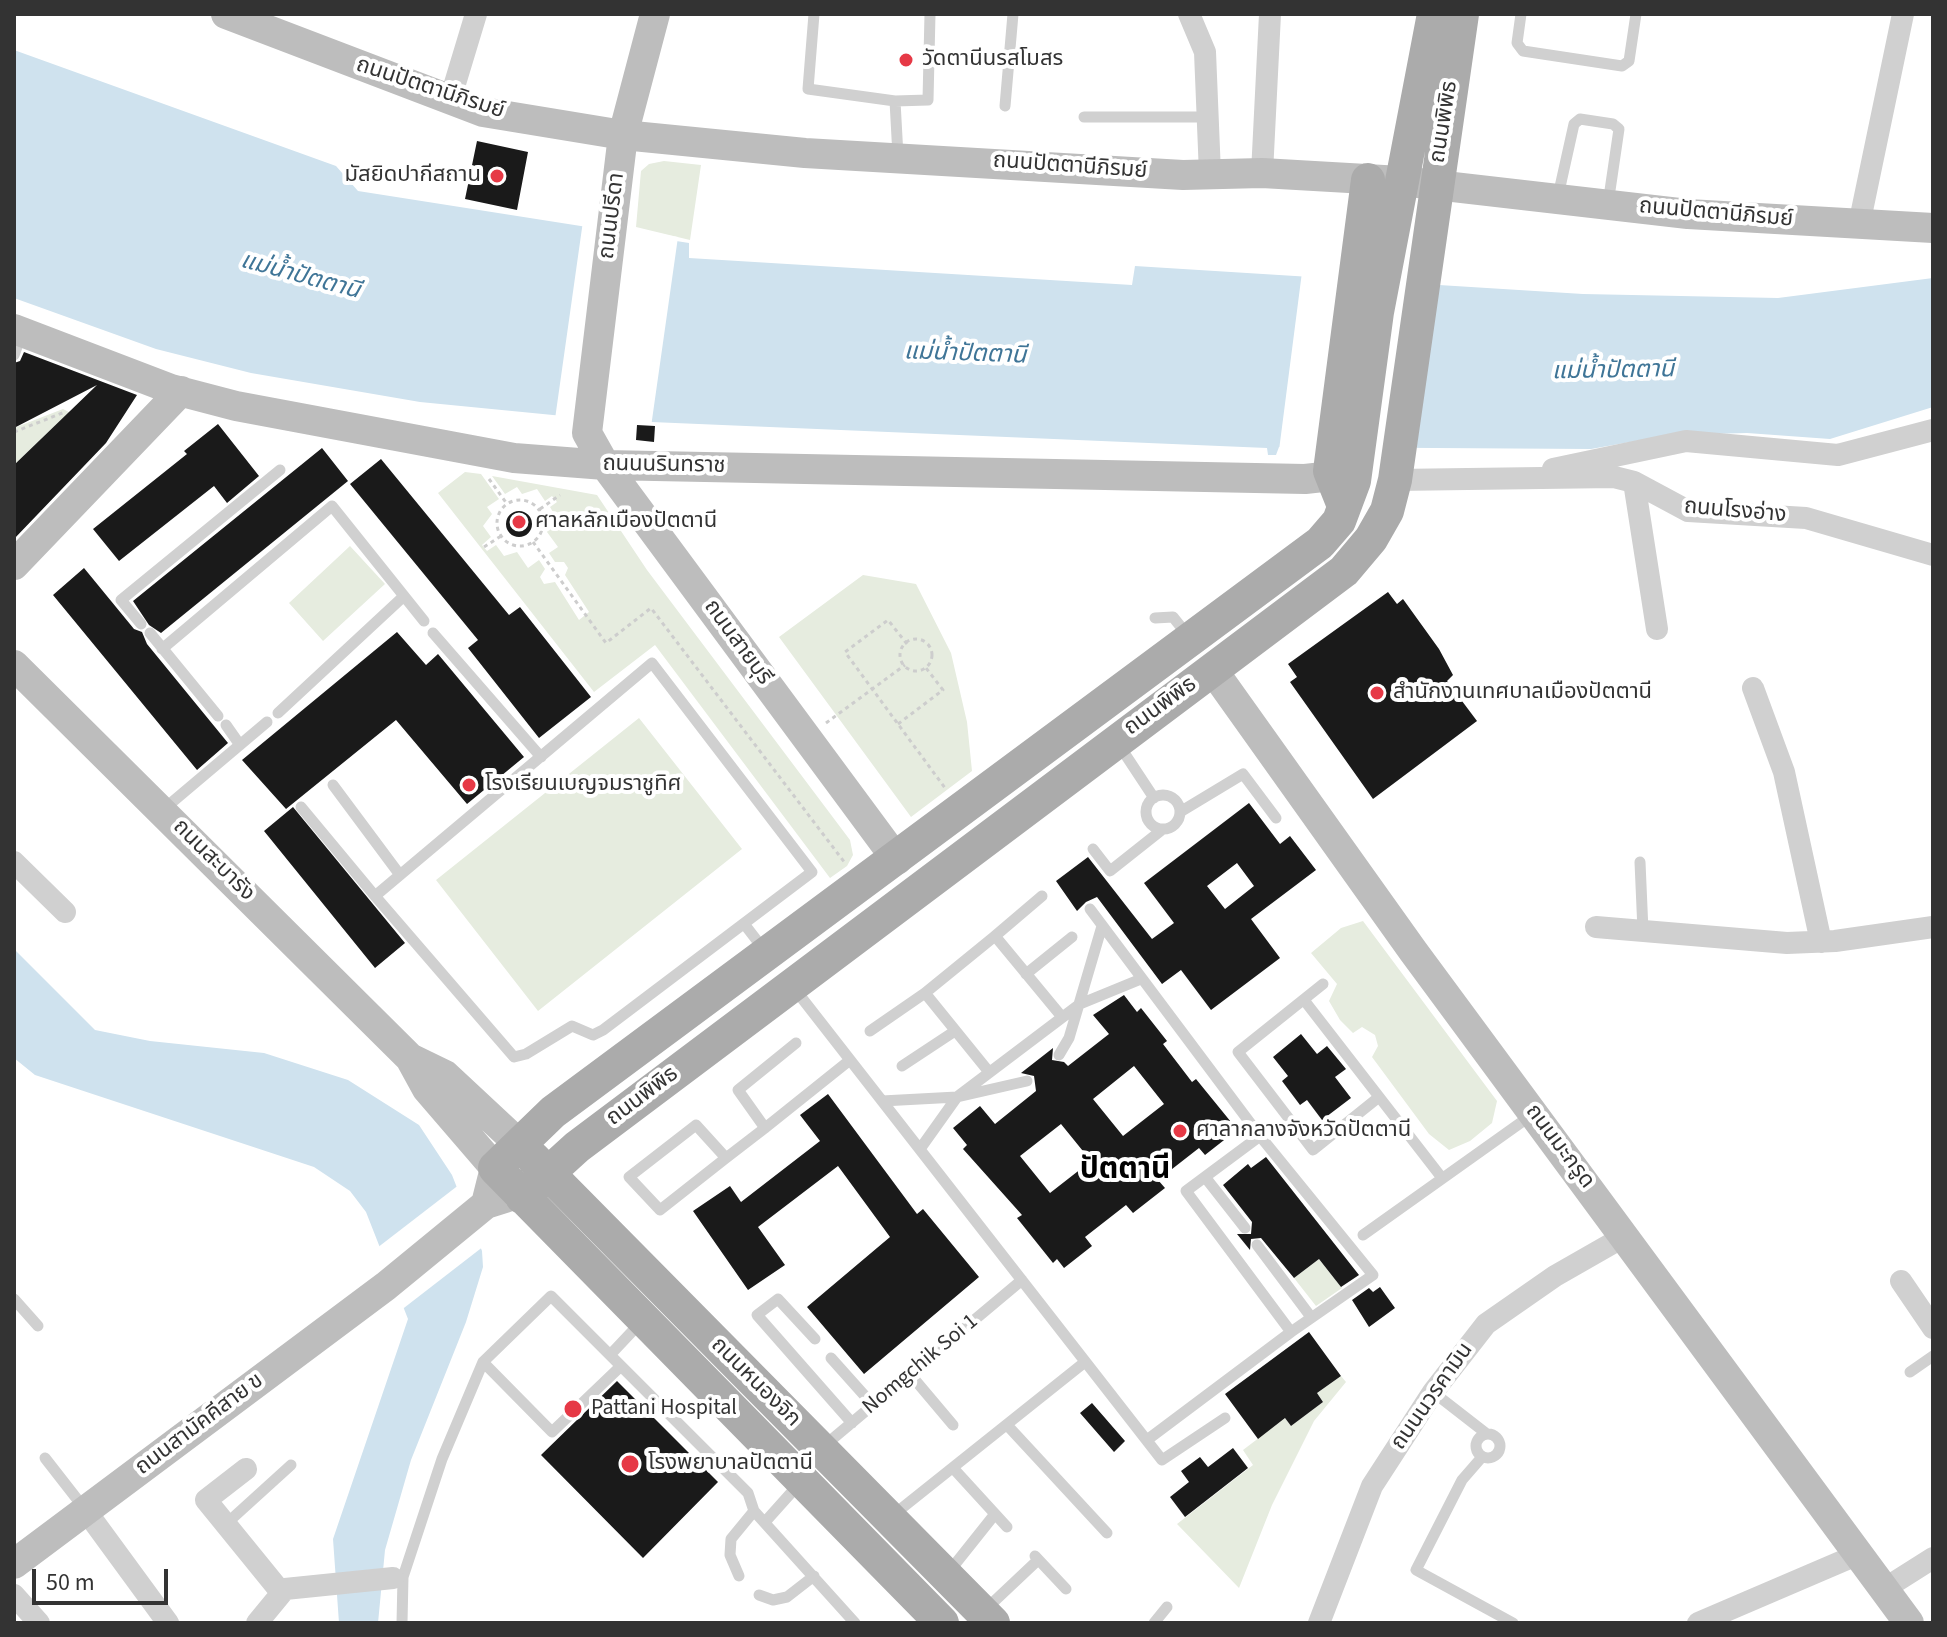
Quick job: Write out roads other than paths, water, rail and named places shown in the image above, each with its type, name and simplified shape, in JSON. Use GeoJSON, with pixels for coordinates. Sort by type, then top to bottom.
{"type":"FeatureCollection","features":[{"type":"Feature","properties":{"kind":"main road","name":"ถนนพิพิธ"},"geometry":{"type":"LineString","coordinates":[[1340,480],[1388,192],[1434,14]]}},
{"type":"Feature","properties":{"kind":"main road","name":"ถนนพิพิธ"},"geometry":{"type":"LineString","coordinates":[[522,1197],[547,1173],[791,984],[1344,571],[1371,539],[1387,511],[1396,472],[1462,14]]}},
{"type":"Feature","properties":{"kind":"main road","name":"ถนนพิพิธ"},"geometry":{"type":"LineString","coordinates":[[495,1168],[553,1112],[1320,543],[1339,521],[1361,229],[1388,192]]}},
{"type":"Feature","properties":{"kind":"main road"},"geometry":{"type":"LineString","coordinates":[[1190,639],[1212,669]]}},
{"type":"Feature","properties":{"kind":"main road"},"geometry":{"type":"LineString","coordinates":[[1093,711],[1115,740]]}},
{"type":"Feature","properties":{"kind":"main road"},"geometry":{"type":"LineString","coordinates":[[994,785],[1017,815]]}},
{"type":"Feature","properties":{"kind":"main road"},"geometry":{"type":"LineString","coordinates":[[880,872],[903,901]]}},
{"type":"Feature","properties":{"kind":"main road"},"geometry":{"type":"LineString","coordinates":[[768,954],[791,984]]}},
{"type":"Feature","properties":{"kind":"main road","name":"ถนนหนองจิก"},"geometry":{"type":"LineString","coordinates":[[518,1143],[970,1600]]}},
{"type":"Feature","properties":{"kind":"main road","name":"ถนนหนองจิก"},"geometry":{"type":"LineString","coordinates":[[495,1168],[863,1544],[933,1620]]}},
{"type":"Feature","properties":{"kind":"main road"},"geometry":{"type":"LineString","coordinates":[[863,1544],[890,1518]]}},
{"type":"Feature","properties":{"kind":"main road"},"geometry":{"type":"LineString","coordinates":[[933,1620],[970,1600]]}},
{"type":"Feature","properties":{"kind":"street","name":"ถนนปัตตานีภิรมย์"},"geometry":{"type":"LineString","coordinates":[[226,14],[483,112],[623,135],[805,153],[1210,174],[1262,173],[1433,199],[1557,199],[1688,214],[1933,228]]}},
{"type":"Feature","properties":{"kind":"street"},"geometry":{"type":"LineString","coordinates":[[450,100],[476,14]]}},
{"type":"Feature","properties":{"kind":"street","name":"ถนนปรีดา"},"geometry":{"type":"LineString","coordinates":[[586,422],[623,135],[655,14]]}},
{"type":"Feature","properties":{"kind":"street"},"geometry":{"type":"LineString","coordinates":[[1189,14],[1205,52],[1210,174]]}},
{"type":"Feature","properties":{"kind":"street"},"geometry":{"type":"LineString","coordinates":[[1262,173],[1270,14]]}},
{"type":"Feature","properties":{"kind":"street"},"geometry":{"type":"LineString","coordinates":[[1859,225],[1903,14]]}},
{"type":"Feature","properties":{"kind":"street","name":"ถนนนรินทราช"},"geometry":{"type":"LineString","coordinates":[[17,339],[236,406],[514,458],[605,465],[1340,480]]}},
{"type":"Feature","properties":{"kind":"street"},"geometry":{"type":"LineString","coordinates":[[14,565],[181,391]]}},
{"type":"Feature","properties":{"kind":"street","name":"ถนนสายบุรี"},"geometry":{"type":"LineString","coordinates":[[586,422],[587,433],[605,465],[806,737],[880,872]]}},
{"type":"Feature","properties":{"kind":"street"},"geometry":{"type":"LineString","coordinates":[[1524,476],[1686,441],[1838,455],[1933,430]]}},
{"type":"Feature","properties":{"kind":"street","name":"ถนนโรงอ่าง"},"geometry":{"type":"LineString","coordinates":[[1396,472],[1614,477],[1634,482],[1688,511],[1806,518],[1933,555]]}},
{"type":"Feature","properties":{"kind":"street"},"geometry":{"type":"LineString","coordinates":[[1634,482],[1657,629]]}},
{"type":"Feature","properties":{"kind":"street","name":"ถนนสะบารัง"},"geometry":{"type":"LineString","coordinates":[[14,665],[410,1058]]}},
{"type":"Feature","properties":{"kind":"street","name":"ถนนมะกรูด"},"geometry":{"type":"LineString","coordinates":[[1212,669],[1909,1623]]}},
{"type":"Feature","properties":{"kind":"street"},"geometry":{"type":"LineString","coordinates":[[1753,688],[1784,772],[1821,942]]}},
{"type":"Feature","properties":{"kind":"street"},"geometry":{"type":"LineString","coordinates":[[14,862],[65,912]]}},
{"type":"Feature","properties":{"kind":"street"},"geometry":{"type":"LineString","coordinates":[[1596,927],[1787,943],[1821,942],[1933,927]]}},
{"type":"Feature","properties":{"kind":"street"},"geometry":{"type":"LineString","coordinates":[[410,1058],[445,1075],[518,1143]]}},
{"type":"Feature","properties":{"kind":"street"},"geometry":{"type":"LineString","coordinates":[[410,1058],[427,1089],[495,1168],[484,1206],[522,1197]]}},
{"type":"Feature","properties":{"kind":"street","name":"ถนนสามัคคีสาย ข"},"geometry":{"type":"LineString","coordinates":[[14,1564],[386,1286],[484,1206]]}},
{"type":"Feature","properties":{"kind":"street","name":"ถนนนวรคามิน"},"geometry":{"type":"LineString","coordinates":[[1319,1623],[1372,1486],[1433,1392],[1486,1324],[1555,1276],[1625,1236]]}},
{"type":"Feature","properties":{"kind":"street"},"geometry":{"type":"LineString","coordinates":[[1901,1281],[1933,1328]]}},
{"type":"Feature","properties":{"kind":"street"},"geometry":{"type":"LineString","coordinates":[[246,1469],[206,1500],[280,1591]]}},
{"type":"Feature","properties":{"kind":"street"},"geometry":{"type":"LineString","coordinates":[[86,1511],[168,1623]]}},
{"type":"Feature","properties":{"kind":"street"},"geometry":{"type":"LineString","coordinates":[[1698,1623],[1859,1554]]}},
{"type":"Feature","properties":{"kind":"street"},"geometry":{"type":"LineString","coordinates":[[1884,1589],[1933,1558]]}},
{"type":"Feature","properties":{"kind":"street"},"geometry":{"type":"LineString","coordinates":[[257,1623],[280,1591],[398,1578]]}},
{"type":"Feature","properties":{"kind":"lane"},"geometry":{"type":"LineString","coordinates":[[814,14],[808,89],[895,101],[928,100],[930,14]]}},
{"type":"Feature","properties":{"kind":"lane"},"geometry":{"type":"LineString","coordinates":[[1005,106],[1013,14]]}},
{"type":"Feature","properties":{"kind":"lane"},"geometry":{"type":"LineString","coordinates":[[1521,14],[1517,43],[1523,51],[1622,66],[1629,61],[1636,14]]}},
{"type":"Feature","properties":{"kind":"lane"},"geometry":{"type":"LineString","coordinates":[[895,101],[898,157]]}},
{"type":"Feature","properties":{"kind":"lane"},"geometry":{"type":"LineString","coordinates":[[1084,117],[1209,117]]}},
{"type":"Feature","properties":{"kind":"lane"},"geometry":{"type":"LineString","coordinates":[[1557,199],[1574,124],[1580,119],[1613,124],[1619,129],[1608,205]]}},
{"type":"Feature","properties":{"kind":"lane"},"geometry":{"type":"LineString","coordinates":[[240,745],[121,600],[280,470]]}},
{"type":"Feature","properties":{"kind":"lane"},"geometry":{"type":"LineString","coordinates":[[162,649],[332,506],[424,621]]}},
{"type":"Feature","properties":{"kind":"lane"},"geometry":{"type":"LineString","coordinates":[[278,713],[404,596]]}},
{"type":"Feature","properties":{"kind":"lane"},"geometry":{"type":"LineString","coordinates":[[1155,618],[1173,617],[1190,639]]}},
{"type":"Feature","properties":{"kind":"lane"},"geometry":{"type":"LineString","coordinates":[[433,633],[541,757]]}},
{"type":"Feature","properties":{"kind":"lane"},"geometry":{"type":"LineString","coordinates":[[301,807],[375,896],[514,1057],[526,1054],[572,1026],[593,1035],[603,1030],[812,872],[652,663],[375,896]]}},
{"type":"Feature","properties":{"kind":"lane"},"geometry":{"type":"LineString","coordinates":[[162,810],[267,722]]}},
{"type":"Feature","properties":{"kind":"lane"},"geometry":{"type":"LineString","coordinates":[[1115,740],[1154,798]]}},
{"type":"Feature","properties":{"kind":"lane"},"geometry":{"type":"LineString","coordinates":[[1093,849],[1110,871],[1163,829],[1172,827],[1180,812],[1243,774],[1276,818]]}},
{"type":"Feature","properties":{"kind":"lane"},"geometry":{"type":"LineString","coordinates":[[333,785],[400,875]]}},
{"type":"Feature","properties":{"kind":"lane"},"geometry":{"type":"LineString","coordinates":[[1154,798],[1171,797],[1180,812]]}},
{"type":"Feature","properties":{"kind":"lane"},"geometry":{"type":"LineString","coordinates":[[1154,798],[1146,813],[1155,827],[1163,829]]}},
{"type":"Feature","properties":{"kind":"lane"},"geometry":{"type":"LineString","coordinates":[[1640,862],[1643,931]]}},
{"type":"Feature","properties":{"kind":"lane"},"geometry":{"type":"LineString","coordinates":[[870,1031],[925,993],[1042,896]]}},
{"type":"Feature","properties":{"kind":"lane"},"geometry":{"type":"LineString","coordinates":[[1090,909],[1260,1136],[1373,1275],[1311,1317],[1147,1440]]}},
{"type":"Feature","properties":{"kind":"lane"},"geometry":{"type":"LineString","coordinates":[[745,925],[768,954]]}},
{"type":"Feature","properties":{"kind":"lane"},"geometry":{"type":"LineString","coordinates":[[1059,1055],[1069,1038],[1102,926]]}},
{"type":"Feature","properties":{"kind":"lane"},"geometry":{"type":"LineString","coordinates":[[995,936],[1062,1017]]}},
{"type":"Feature","properties":{"kind":"lane"},"geometry":{"type":"LineString","coordinates":[[1026,974],[1072,937]]}},
{"type":"Feature","properties":{"kind":"lane"},"geometry":{"type":"LineString","coordinates":[[920,1149],[957,1097],[989,1072],[1080,1004],[1141,979]]}},
{"type":"Feature","properties":{"kind":"lane"},"geometry":{"type":"LineString","coordinates":[[791,984],[1162,1460],[1225,1418]]}},
{"type":"Feature","properties":{"kind":"lane"},"geometry":{"type":"LineString","coordinates":[[1323,984],[1238,1052],[1313,1150],[1379,1097]]}},
{"type":"Feature","properties":{"kind":"lane"},"geometry":{"type":"LineString","coordinates":[[925,993],[989,1072]]}},
{"type":"Feature","properties":{"kind":"lane"},"geometry":{"type":"LineString","coordinates":[[1304,1000],[1442,1178]]}},
{"type":"Feature","properties":{"kind":"lane"},"geometry":{"type":"LineString","coordinates":[[902,1066],[955,1031]]}},
{"type":"Feature","properties":{"kind":"lane"},"geometry":{"type":"LineString","coordinates":[[765,1128],[738,1090],[796,1043]]}},
{"type":"Feature","properties":{"kind":"lane"},"geometry":{"type":"LineString","coordinates":[[726,1158],[696,1125],[629,1177],[660,1210],[765,1128],[850,1060]]}},
{"type":"Feature","properties":{"kind":"lane"},"geometry":{"type":"LineString","coordinates":[[882,1101],[957,1097],[1027,1081]]}},
{"type":"Feature","properties":{"kind":"lane"},"geometry":{"type":"LineString","coordinates":[[1363,1235],[1534,1113]]}},
{"type":"Feature","properties":{"kind":"lane"},"geometry":{"type":"LineString","coordinates":[[1260,1136],[1186,1191],[1291,1332]]}},
{"type":"Feature","properties":{"kind":"lane"},"geometry":{"type":"LineString","coordinates":[[1205,1177],[1245,1228]]}},
{"type":"Feature","properties":{"kind":"lane"},"geometry":{"type":"LineString","coordinates":[[1257,1245],[1311,1317]]}},
{"type":"Feature","properties":{"kind":"lane","name":"Nomgchik Soi 1"},"geometry":{"type":"LineString","coordinates":[[820,1449],[1022,1280]]}},
{"type":"Feature","properties":{"kind":"lane"},"geometry":{"type":"LineString","coordinates":[[402,1623],[398,1578],[442,1459],[483,1362],[551,1296],[748,1493],[754,1511],[855,1623]]}},
{"type":"Feature","properties":{"kind":"lane"},"geometry":{"type":"LineString","coordinates":[[14,1299],[38,1326]]}},
{"type":"Feature","properties":{"kind":"lane"},"geometry":{"type":"LineString","coordinates":[[815,1339],[778,1299],[757,1315],[852,1423]]}},
{"type":"Feature","properties":{"kind":"lane"},"geometry":{"type":"LineString","coordinates":[[610,1355],[642,1321]]}},
{"type":"Feature","properties":{"kind":"lane"},"geometry":{"type":"LineString","coordinates":[[1910,1372],[1933,1356]]}},
{"type":"Feature","properties":{"kind":"lane"},"geometry":{"type":"LineString","coordinates":[[831,1358],[873,1405]]}},
{"type":"Feature","properties":{"kind":"lane"},"geometry":{"type":"LineString","coordinates":[[483,1362],[552,1432],[621,1366]]}},
{"type":"Feature","properties":{"kind":"lane"},"geometry":{"type":"LineString","coordinates":[[890,1518],[1085,1362]]}},
{"type":"Feature","properties":{"kind":"lane"},"geometry":{"type":"LineString","coordinates":[[910,1374],[953,1425]]}},
{"type":"Feature","properties":{"kind":"lane"},"geometry":{"type":"LineString","coordinates":[[1433,1392],[1487,1434],[1495,1436],[1500,1449],[1496,1456],[1482,1457],[1462,1480],[1416,1570],[1513,1623]]}},
{"type":"Feature","properties":{"kind":"lane"},"geometry":{"type":"LineString","coordinates":[[1007,1425],[1107,1533]]}},
{"type":"Feature","properties":{"kind":"lane"},"geometry":{"type":"LineString","coordinates":[[1482,1457],[1477,1444],[1487,1434]]}},
{"type":"Feature","properties":{"kind":"lane"},"geometry":{"type":"LineString","coordinates":[[45,1458],[86,1511]]}},
{"type":"Feature","properties":{"kind":"lane"},"geometry":{"type":"LineString","coordinates":[[226,1524],[291,1465]]}},
{"type":"Feature","properties":{"kind":"lane"},"geometry":{"type":"LineString","coordinates":[[953,1468],[1007,1527]]}},
{"type":"Feature","properties":{"kind":"lane"},"geometry":{"type":"LineString","coordinates":[[765,1522],[801,1481]]}},
{"type":"Feature","properties":{"kind":"lane"},"geometry":{"type":"LineString","coordinates":[[739,1576],[730,1555],[731,1539],[754,1511]]}},
{"type":"Feature","properties":{"kind":"lane"},"geometry":{"type":"LineString","coordinates":[[970,1600],[995,1514]]}},
{"type":"Feature","properties":{"kind":"lane"},"geometry":{"type":"LineString","coordinates":[[970,1600],[1036,1558],[1066,1589]]}},
{"type":"Feature","properties":{"kind":"lane"},"geometry":{"type":"LineString","coordinates":[[759,1595],[773,1600],[787,1597],[814,1576]]}},
{"type":"Feature","properties":{"kind":"lane"},"geometry":{"type":"LineString","coordinates":[[1154,1623],[1167,1607]]}},
{"type":"Feature","properties":{"kind":"water","name":"แม่น้ำปัตตานี"},"geometry":{"type":"Polygon","coordinates":[[[14,50],[336,166],[358,191],[689,243],[689,258],[1132,285],[1135,266],[1583,294],[1778,298],[1933,278],[1933,407],[1830,439],[1747,433],[1669,435],[1591,449],[1279,447],[1276,455],[1268,455],[1267,448],[604,420],[420,402],[251,373],[156,349],[14,298],[14,50]]]}},
{"type":"Feature","properties":{"kind":"water"},"geometry":{"type":"Polygon","coordinates":[[[14,949],[95,1030],[150,1041],[264,1053],[348,1080],[419,1125],[452,1175],[482,1251],[483,1267],[466,1322],[411,1460],[385,1550],[378,1623],[339,1623],[333,1539],[408,1319],[366,1212],[350,1191],[314,1167],[35,1075],[14,1058],[14,949]]]}},
{"type":"Feature","properties":{"kind":"place","name":"วัดตานีนรสโมสร"},"geometry":{"type":"Point","coordinates":[906,60]}},
{"type":"Feature","properties":{"kind":"place","name":"มัสยิดปากีสถาน"},"geometry":{"type":"Point","coordinates":[497,176]}},
{"type":"Feature","properties":{"kind":"place","name":"ศาลหลักเมืองปัตตานี"},"geometry":{"type":"Point","coordinates":[519,522]}},
{"type":"Feature","properties":{"kind":"place","name":"สำนักงานเทศบาลเมืองปัตตานี"},"geometry":{"type":"Point","coordinates":[1377,693]}},
{"type":"Feature","properties":{"kind":"place","name":"โรงเรียนเบญจมราชูทิศ"},"geometry":{"type":"Point","coordinates":[469,785]}},
{"type":"Feature","properties":{"kind":"place","name":"ศาลากลางจังหวัดปัตตานี"},"geometry":{"type":"Point","coordinates":[1180,1131]}},
{"type":"Feature","properties":{"kind":"place","name":"Pattani Hospital"},"geometry":{"type":"Point","coordinates":[573,1409]}},
{"type":"Feature","properties":{"kind":"place","name":"โรงพยาบาลปัตตานี"},"geometry":{"type":"Point","coordinates":[630,1464]}},
{"type":"Feature","properties":{"kind":"district","name":"ปัตตานี"},"geometry":{"type":"Point","coordinates":[1125,1171]}}]}
